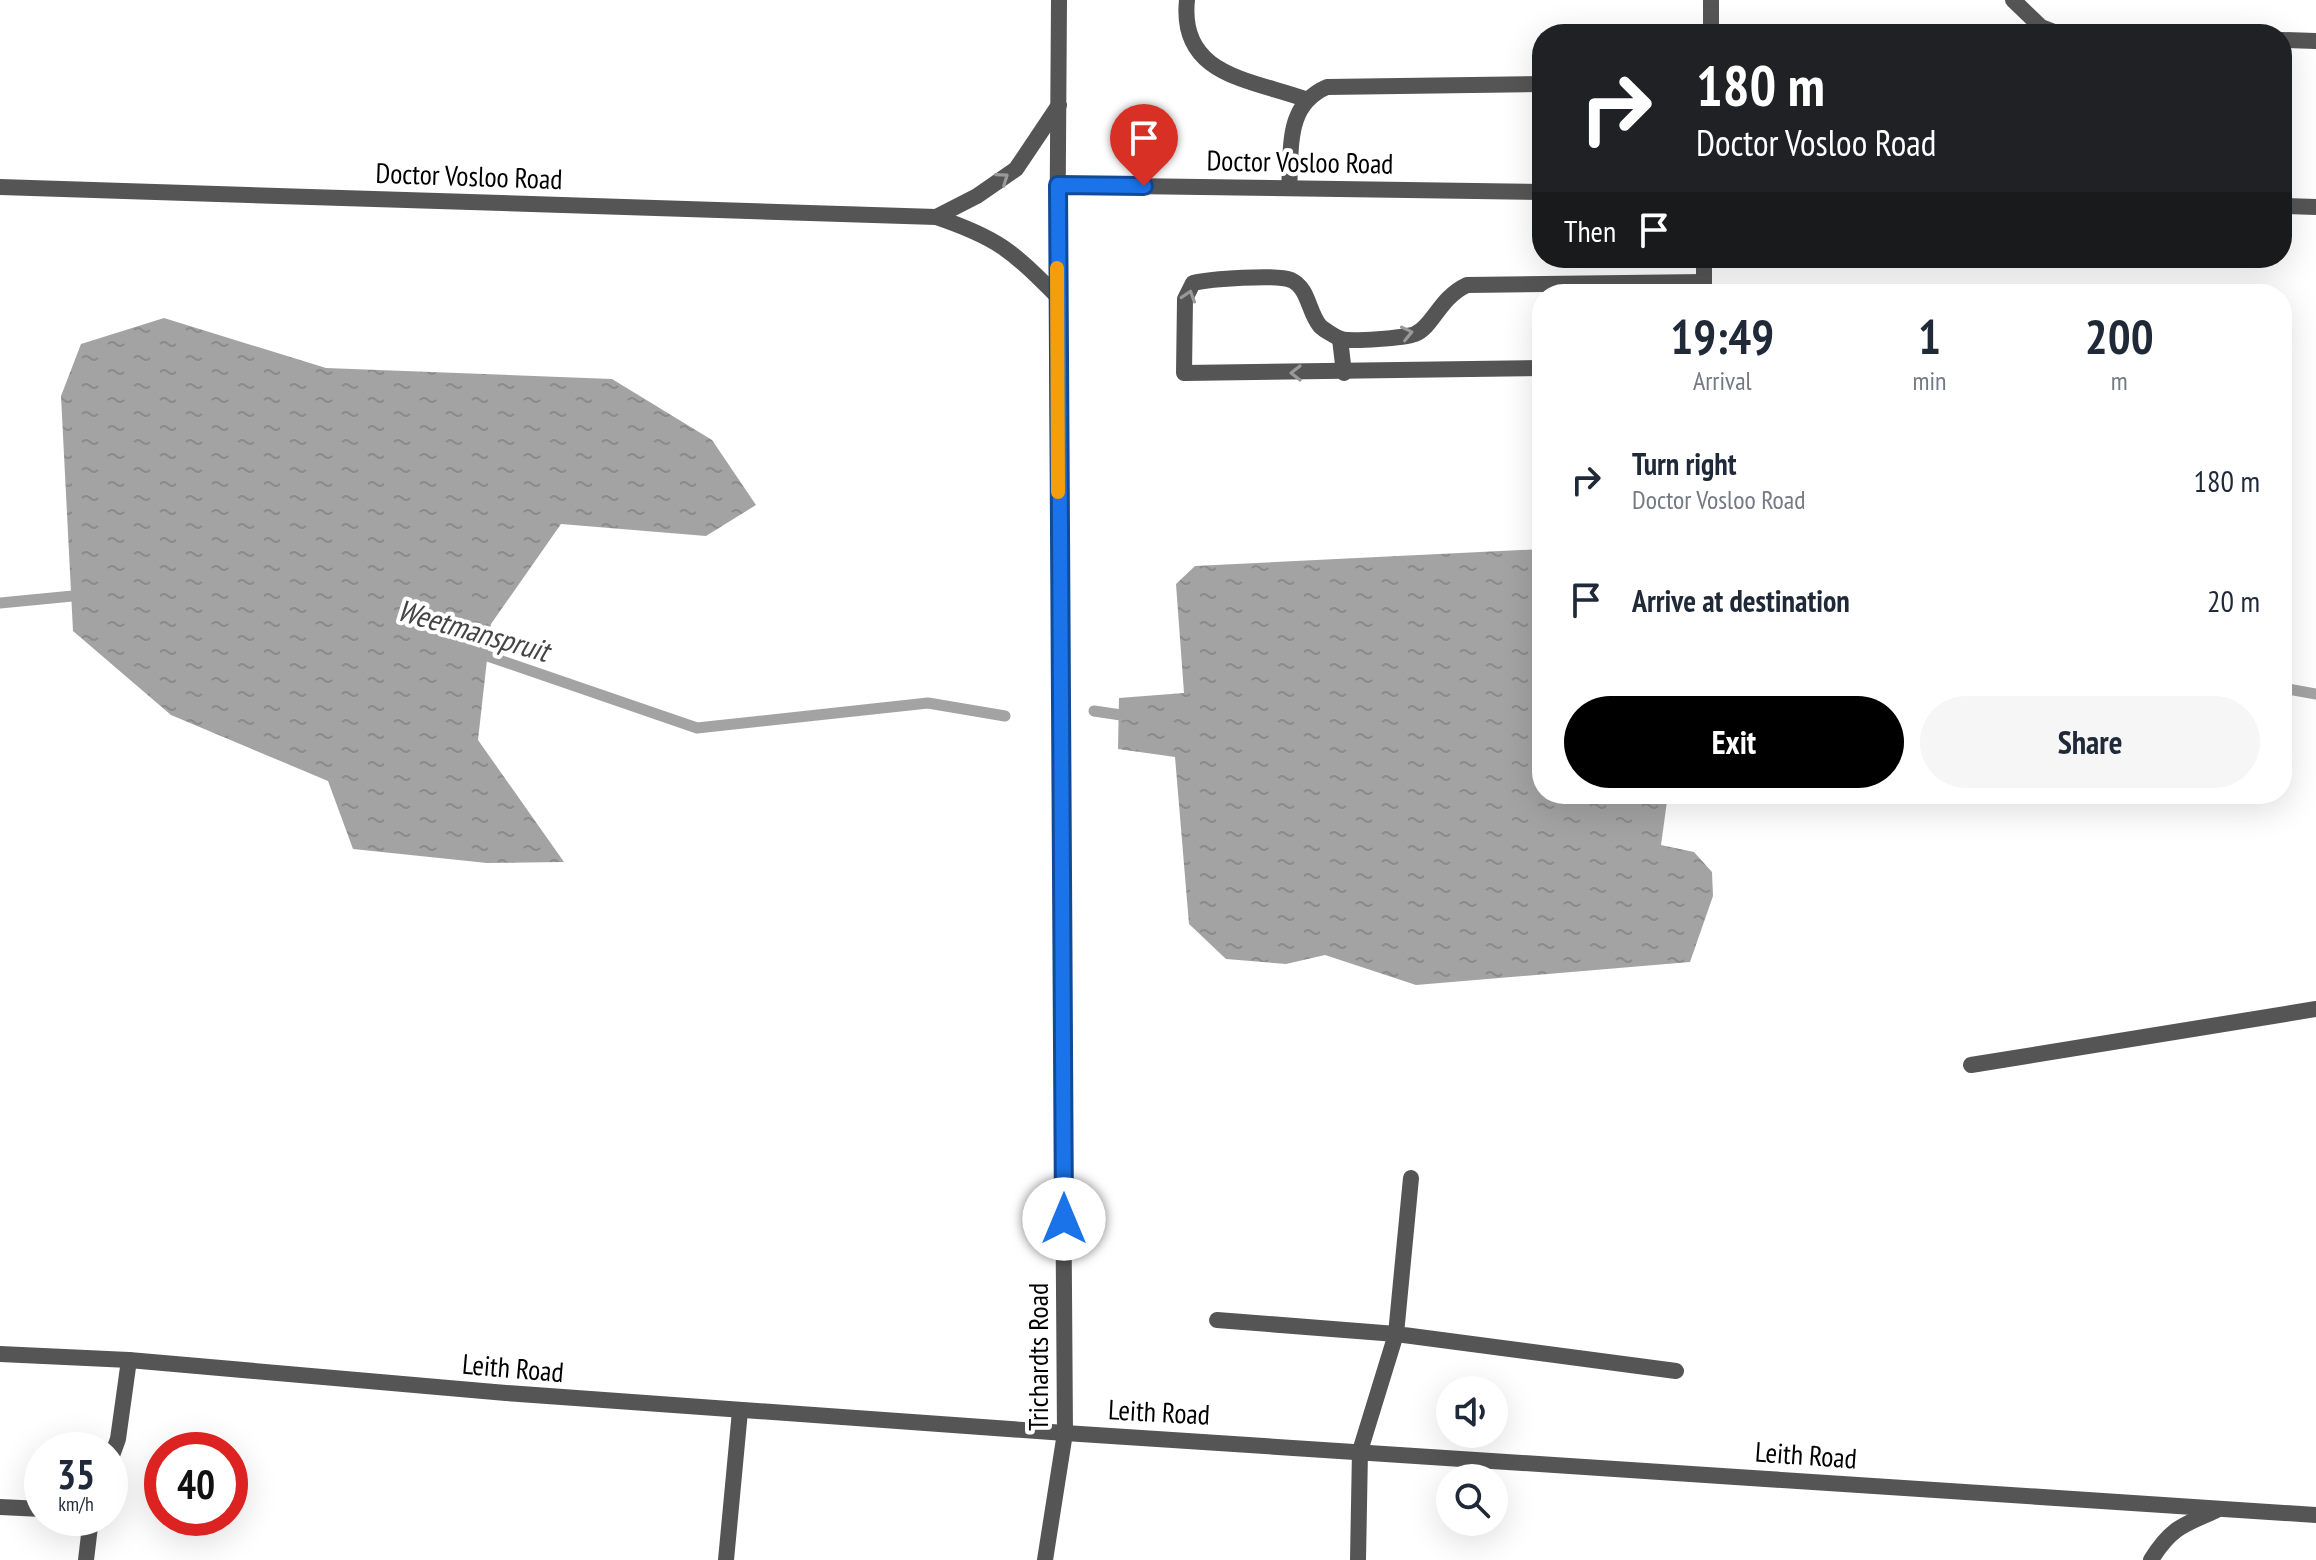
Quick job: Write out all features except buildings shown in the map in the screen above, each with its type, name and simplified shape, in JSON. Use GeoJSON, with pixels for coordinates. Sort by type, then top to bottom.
{"type":"FeatureCollection","features":[{"type":"Feature","properties":{"kind":"street","name":"Trichardts Road"},"geometry":{"type":"LineString","coordinates":[[1045,1560],[1065,1433],[1057,296],[1059,0]]}},
{"type":"Feature","properties":{"kind":"street"},"geometry":{"type":"LineString","coordinates":[[1187,0],[1185,21],[1194,51],[1208,64],[1305,99]]}},
{"type":"Feature","properties":{"kind":"street"},"geometry":{"type":"LineString","coordinates":[[1711,0],[1711,24]]}},
{"type":"Feature","properties":{"kind":"street"},"geometry":{"type":"LineString","coordinates":[[2013,0],[2038,24]]}},
{"type":"Feature","properties":{"kind":"street"},"geometry":{"type":"LineString","coordinates":[[2292,40],[2316,41]]}},
{"type":"Feature","properties":{"kind":"street"},"geometry":{"type":"LineString","coordinates":[[1289,188],[1294,126],[1305,99],[1327,87],[1532,84]]}},
{"type":"Feature","properties":{"kind":"street","name":"Doctor Vosloo Road"},"geometry":{"type":"LineString","coordinates":[[936,217],[977,196],[1016,169],[1059,105]]}},
{"type":"Feature","properties":{"kind":"street","name":"Doctor Vosloo Road"},"geometry":{"type":"LineString","coordinates":[[1058,185],[1532,192]]}},
{"type":"Feature","properties":{"kind":"street","name":"Doctor Vosloo Road"},"geometry":{"type":"LineString","coordinates":[[0,187],[936,217],[984,233],[1013,252],[1057,296]]}},
{"type":"Feature","properties":{"kind":"street"},"geometry":{"type":"LineString","coordinates":[[2292,206],[2316,207]]}},
{"type":"Feature","properties":{"kind":"street"},"geometry":{"type":"LineString","coordinates":[[1532,286],[1467,285],[1451,293],[1429,323],[1415,334],[1340,339],[1320,325],[1301,288],[1289,279],[1211,279],[1193,283],[1185,299],[1184,373],[1532,368]]}},
{"type":"Feature","properties":{"kind":"street"},"geometry":{"type":"LineString","coordinates":[[1340,339],[1344,373]]}},
{"type":"Feature","properties":{"kind":"street"},"geometry":{"type":"LineString","coordinates":[[1971,1065],[2316,1009]]}},
{"type":"Feature","properties":{"kind":"street"},"geometry":{"type":"LineString","coordinates":[[1358,1560],[1360,1451],[1396,1334],[1411,1178]]}},
{"type":"Feature","properties":{"kind":"street"},"geometry":{"type":"LineString","coordinates":[[1217,1320],[1396,1334],[1676,1371]]}},
{"type":"Feature","properties":{"kind":"street","name":"Leith Road"},"geometry":{"type":"LineString","coordinates":[[0,1354],[129,1360],[740,1411],[2316,1515]]}},
{"type":"Feature","properties":{"kind":"street"},"geometry":{"type":"LineString","coordinates":[[119,1432],[129,1360]]}},
{"type":"Feature","properties":{"kind":"street"},"geometry":{"type":"LineString","coordinates":[[726,1560],[740,1411]]}},
{"type":"Feature","properties":{"kind":"street"},"geometry":{"type":"LineString","coordinates":[[0,1507],[24,1508]]}},
{"type":"Feature","properties":{"kind":"street"},"geometry":{"type":"LineString","coordinates":[[2151,1560],[2165,1537],[2178,1526],[2220,1509]]}},
{"type":"Feature","properties":{"kind":"street"},"geometry":{"type":"LineString","coordinates":[[86,1560],[89,1536]]}},
{"type":"Feature","properties":{"kind":"water"},"geometry":{"type":"Polygon","coordinates":[[[164,318],[326,368],[612,379],[712,440],[756,505],[706,536],[561,524],[491,624],[478,740],[564,862],[487,863],[353,849],[328,781],[171,715],[73,631],[61,396],[81,344],[164,318]]]}},
{"type":"Feature","properties":{"kind":"water"},"geometry":{"type":"Polygon","coordinates":[[[1532,549],[1532,804],[1667,804],[1661,845],[1694,852],[1712,872],[1713,896],[1690,962],[1416,985],[1325,955],[1286,964],[1226,959],[1189,924],[1175,757],[1118,749],[1119,698],[1184,693],[1176,584],[1195,566],[1532,549]]]}},
{"type":"Feature","properties":{"kind":"waterway","name":"Weetmanspruit"},"geometry":{"type":"LineString","coordinates":[[0,603],[83,595]]}},
{"type":"Feature","properties":{"kind":"waterway","name":"Weetmanspruit"},"geometry":{"type":"LineString","coordinates":[[473,651],[697,728],[928,703],[1005,716]]}},
{"type":"Feature","properties":{"kind":"waterway"},"geometry":{"type":"LineString","coordinates":[[2292,690],[2316,694]]}},
{"type":"Feature","properties":{"kind":"waterway"},"geometry":{"type":"LineString","coordinates":[[1094,711],[1121,715],[1135,713]]}},
{"type":"Feature","properties":{"kind":"slow traffic"},"geometry":{"type":"LineString","coordinates":[[1057,268],[1058,492]]}},
{"type":"Feature","properties":{"kind":"route"},"geometry":{"type":"LineString","coordinates":[[1064,1219],[1058,185],[1144,186]]}}]}
